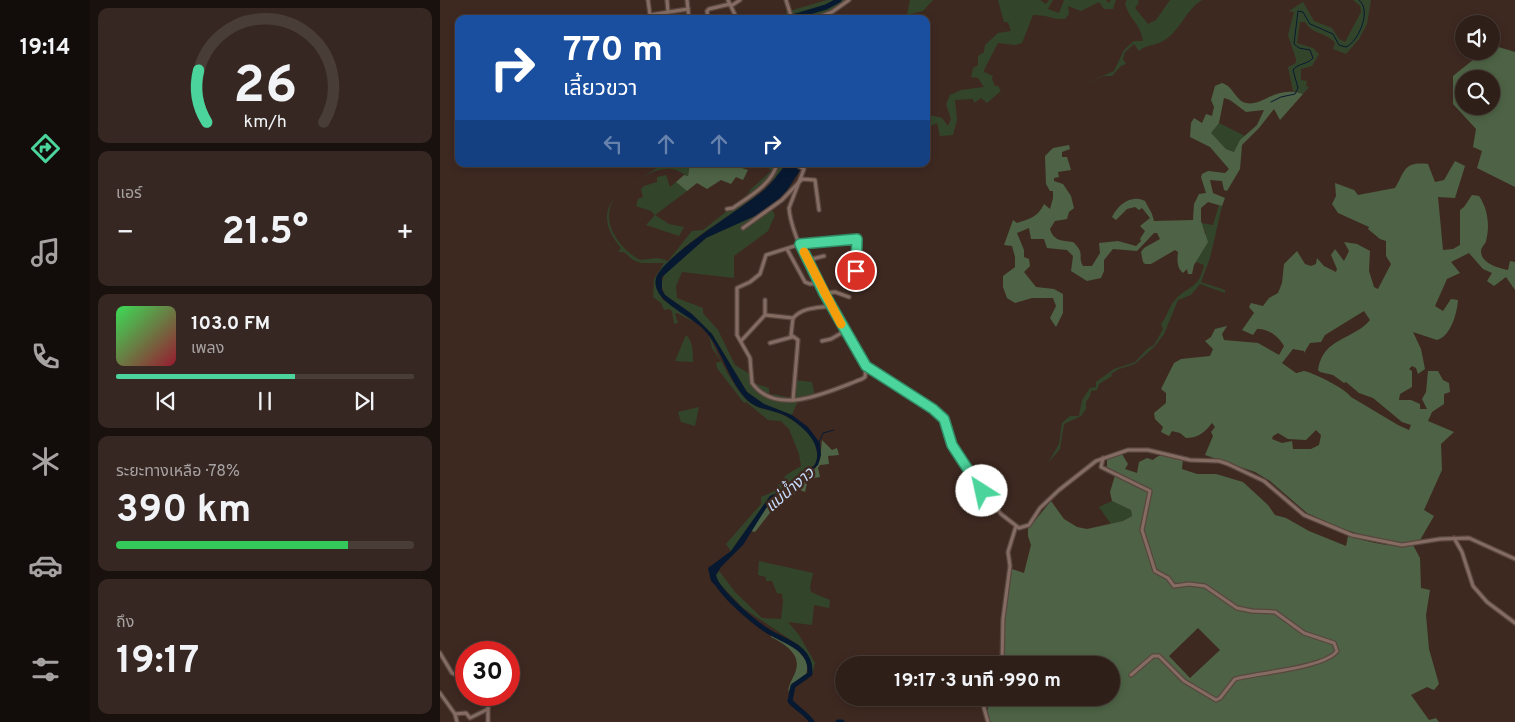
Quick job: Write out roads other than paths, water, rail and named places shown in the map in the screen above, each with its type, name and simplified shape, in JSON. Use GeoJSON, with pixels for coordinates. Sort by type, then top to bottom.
{"type":"FeatureCollection","features":[{"type":"Feature","properties":{"kind":"street"},"geometry":{"type":"LineString","coordinates":[[648,0],[650,15],[688,9]]}},
{"type":"Feature","properties":{"kind":"street"},"geometry":{"type":"LineString","coordinates":[[667,0],[668,12]]}},
{"type":"Feature","properties":{"kind":"street"},"geometry":{"type":"LineString","coordinates":[[687,0],[689,15]]}},
{"type":"Feature","properties":{"kind":"street"},"geometry":{"type":"LineString","coordinates":[[708,15],[709,9],[740,0]]}},
{"type":"Feature","properties":{"kind":"street"},"geometry":{"type":"LineString","coordinates":[[786,0],[791,15]]}},
{"type":"Feature","properties":{"kind":"street"},"geometry":{"type":"LineString","coordinates":[[823,15],[837,9],[849,0]]}},
{"type":"Feature","properties":{"kind":"street"},"geometry":{"type":"LineString","coordinates":[[730,3],[735,15]]}},
{"type":"Feature","properties":{"kind":"street"},"geometry":{"type":"LineString","coordinates":[[727,209],[741,202],[766,183],[775,172],[776,167]]}},
{"type":"Feature","properties":{"kind":"street"},"geometry":{"type":"LineString","coordinates":[[800,167],[804,169],[802,179],[789,208],[800,244],[819,284],[866,366],[933,409],[944,419],[952,445],[973,479],[1002,514],[1016,526],[1020,528],[1028,525],[1040,508],[1058,490],[1076,475],[1104,457],[1128,450],[1148,450],[1190,460],[1219,461],[1264,481],[1304,515],[1352,535],[1402,545],[1454,538],[1474,539],[1515,559]]}},
{"type":"Feature","properties":{"kind":"street"},"geometry":{"type":"LineString","coordinates":[[802,179],[815,180],[819,210]]}},
{"type":"Feature","properties":{"kind":"street"},"geometry":{"type":"LineString","coordinates":[[743,228],[782,200],[802,179]]}},
{"type":"Feature","properties":{"kind":"street"},"geometry":{"type":"LineString","coordinates":[[856,271],[857,239],[800,244],[766,255],[760,274],[750,282],[736,288],[736,330],[750,358],[754,386],[766,397],[793,400],[811,398],[862,379],[865,377],[866,366]]}},
{"type":"Feature","properties":{"kind":"street"},"geometry":{"type":"LineString","coordinates":[[787,249],[793,263],[806,282],[819,284]]}},
{"type":"Feature","properties":{"kind":"street"},"geometry":{"type":"LineString","coordinates":[[808,260],[824,256]]}},
{"type":"Feature","properties":{"kind":"street"},"geometry":{"type":"LineString","coordinates":[[824,293],[835,292],[848,297]]}},
{"type":"Feature","properties":{"kind":"street"},"geometry":{"type":"LineString","coordinates":[[741,341],[764,315],[765,300]]}},
{"type":"Feature","properties":{"kind":"street"},"geometry":{"type":"LineString","coordinates":[[792,337],[791,326],[793,318],[798,313],[807,309],[831,306]]}},
{"type":"Feature","properties":{"kind":"street"},"geometry":{"type":"LineString","coordinates":[[764,315],[793,318]]}},
{"type":"Feature","properties":{"kind":"street"},"geometry":{"type":"LineString","coordinates":[[822,341],[831,339],[845,331]]}},
{"type":"Feature","properties":{"kind":"street"},"geometry":{"type":"LineString","coordinates":[[770,343],[797,337],[793,400]]}},
{"type":"Feature","properties":{"kind":"street"},"geometry":{"type":"LineString","coordinates":[[1104,457],[1102,467],[1150,490],[1142,530],[1155,571],[1168,578],[1174,586],[1189,584],[1205,586],[1237,608],[1275,612],[1304,633],[1334,643],[1337,651],[1330,657],[1284,671],[1235,679],[1220,698],[1216,700],[1184,681],[1159,656],[1153,656],[1131,675]]}},
{"type":"Feature","properties":{"kind":"street"},"geometry":{"type":"LineString","coordinates":[[1002,656],[1003,619],[1010,566],[1008,548],[1016,526]]}},
{"type":"Feature","properties":{"kind":"street"},"geometry":{"type":"LineString","coordinates":[[1454,538],[1462,552],[1473,586],[1487,602],[1515,622]]}},
{"type":"Feature","properties":{"kind":"street"},"geometry":{"type":"LineString","coordinates":[[440,653],[452,673],[455,674]]}},
{"type":"Feature","properties":{"kind":"street"},"geometry":{"type":"LineString","coordinates":[[440,662],[445,661]]}},
{"type":"Feature","properties":{"kind":"street"},"geometry":{"type":"LineString","coordinates":[[440,692],[457,722]]}},
{"type":"Feature","properties":{"kind":"street"},"geometry":{"type":"LineString","coordinates":[[984,706],[988,722]]}},
{"type":"Feature","properties":{"kind":"street"},"geometry":{"type":"LineString","coordinates":[[454,714],[466,713],[470,718],[488,709],[488,722]]}},
{"type":"Feature","properties":{"kind":"water"},"geometry":{"type":"Polygon","coordinates":[[[784,167],[802,167],[786,192],[775,203],[755,216],[706,238],[662,277],[662,290],[665,295],[692,314],[712,334],[747,392],[764,404],[792,415],[808,427],[820,443],[821,455],[818,465],[792,491],[770,502],[743,545],[721,567],[716,575],[718,582],[715,585],[711,581],[708,568],[731,551],[770,496],[787,489],[806,469],[814,466],[817,451],[811,437],[799,425],[786,416],[756,406],[747,400],[735,384],[710,337],[698,324],[665,301],[659,294],[656,278],[662,269],[688,245],[754,198],[773,181],[784,167]]]}},
{"type":"Feature","properties":{"kind":"waterway"},"geometry":{"type":"LineString","coordinates":[[799,15],[826,7],[839,0]]}},
{"type":"Feature","properties":{"kind":"waterway"},"geometry":{"type":"LineString","coordinates":[[1271,102],[1281,97],[1295,94],[1298,88],[1293,70],[1313,58],[1310,50],[1299,48],[1294,44],[1298,11],[1303,12],[1310,24],[1333,34],[1339,45],[1346,47],[1355,39],[1364,18],[1363,5],[1359,0]]}},
{"type":"Feature","properties":{"kind":"waterway"},"geometry":{"type":"LineString","coordinates":[[819,442],[823,433],[834,430]]}},
{"type":"Feature","properties":{"kind":"waterway","name":"แม่น้ำงาว"},"geometry":{"type":"LineString","coordinates":[[714,578],[730,599],[745,613],[766,630],[796,646],[807,657],[810,674],[793,686],[790,701],[812,722]]}}]}
